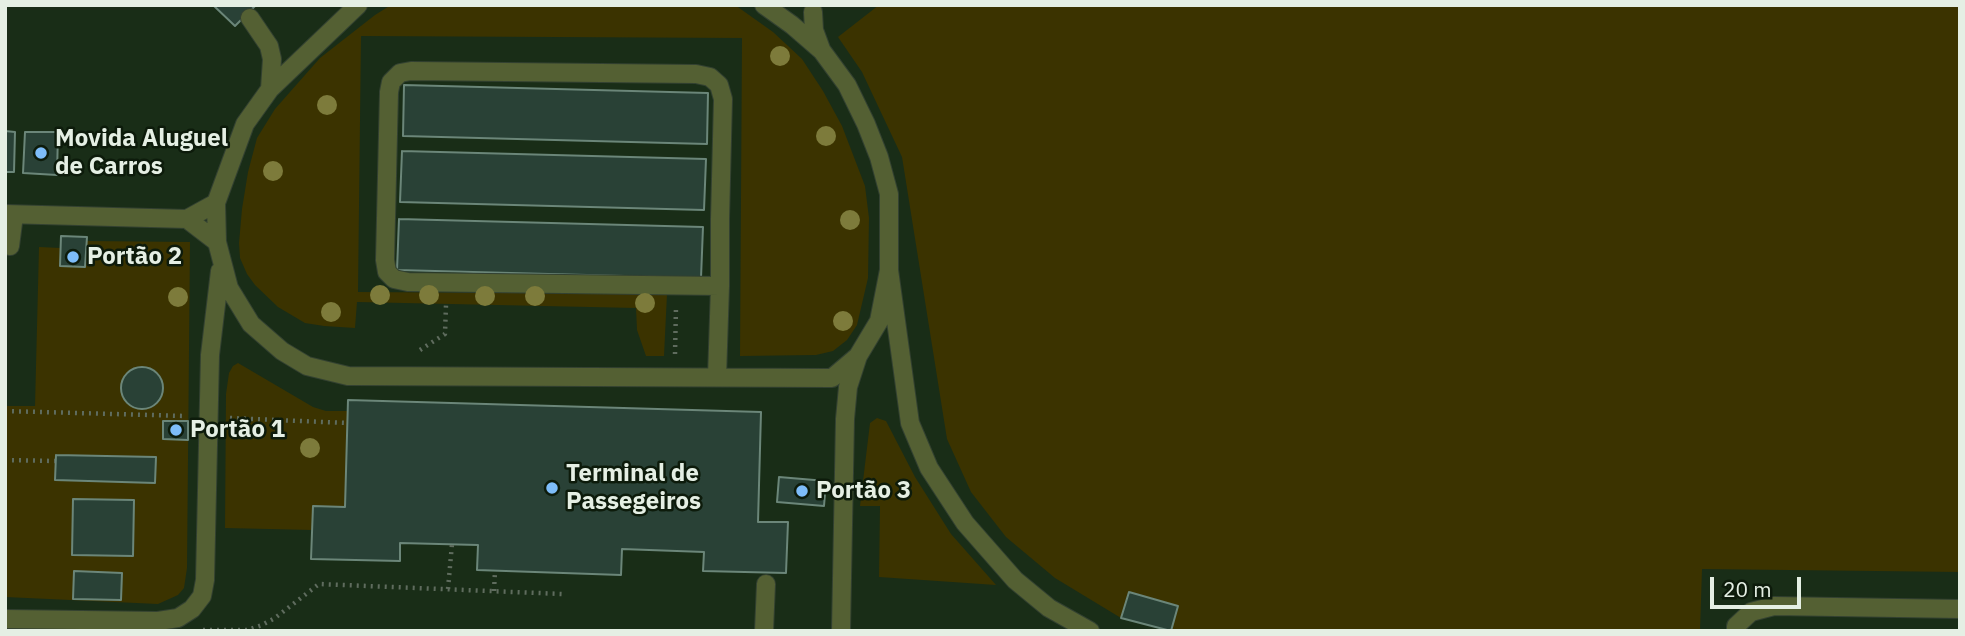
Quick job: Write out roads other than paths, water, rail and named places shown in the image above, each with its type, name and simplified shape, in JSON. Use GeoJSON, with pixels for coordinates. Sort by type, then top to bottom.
{"type":"FeatureCollection","features":[{"type":"Feature","properties":{"kind":"street"},"geometry":{"type":"LineString","coordinates":[[358,5],[270,89],[245,124],[216,202],[217,242],[229,288],[251,324],[282,351],[307,366],[348,376],[832,378],[858,356]]}},
{"type":"Feature","properties":{"kind":"street"},"geometry":{"type":"LineString","coordinates":[[764,5],[822,51],[847,85],[879,157],[889,194],[889,270],[911,424],[929,468],[965,523],[1015,580],[1049,608],[1090,631]]}},
{"type":"Feature","properties":{"kind":"street"},"geometry":{"type":"LineString","coordinates":[[813,12],[814,30],[822,51]]}},
{"type":"Feature","properties":{"kind":"street"},"geometry":{"type":"LineString","coordinates":[[250,18],[269,46],[272,59],[270,89]]}},
{"type":"Feature","properties":{"kind":"street"},"geometry":{"type":"LineString","coordinates":[[716,377],[720,286],[723,99],[719,85],[710,77],[696,74],[411,71],[400,73],[391,82],[385,260],[387,272],[394,279],[408,282],[720,286]]}},
{"type":"Feature","properties":{"kind":"street"},"geometry":{"type":"LineString","coordinates":[[10,246],[9,215],[187,219],[216,202]]}},
{"type":"Feature","properties":{"kind":"street"},"geometry":{"type":"LineString","coordinates":[[187,219],[217,242]]}},
{"type":"Feature","properties":{"kind":"street"},"geometry":{"type":"LineString","coordinates":[[5,619],[54,625],[158,621],[178,618],[192,609],[202,596],[205,580],[210,355],[221,263]]}},
{"type":"Feature","properties":{"kind":"street"},"geometry":{"type":"LineString","coordinates":[[841,631],[848,387],[858,356],[879,321],[889,270]]}},
{"type":"Feature","properties":{"kind":"street"},"geometry":{"type":"LineString","coordinates":[[764,631],[766,584]]}},
{"type":"Feature","properties":{"kind":"street"},"geometry":{"type":"LineString","coordinates":[[1736,631],[1736,625],[1751,612],[1774,606],[1960,609]]}},
{"type":"Feature","properties":{"kind":"place","name":"Movida Aluguel de Carros"},"geometry":{"type":"Point","coordinates":[41,153]}},
{"type":"Feature","properties":{"kind":"place","name":"Portão 2"},"geometry":{"type":"Point","coordinates":[73,257]}},
{"type":"Feature","properties":{"kind":"place","name":"Portão 1"},"geometry":{"type":"Point","coordinates":[176,430]}},
{"type":"Feature","properties":{"kind":"place","name":"Terminal de Passegeiros"},"geometry":{"type":"Point","coordinates":[552,488]}},
{"type":"Feature","properties":{"kind":"place","name":"Portão 3"},"geometry":{"type":"Point","coordinates":[802,491]}}]}
